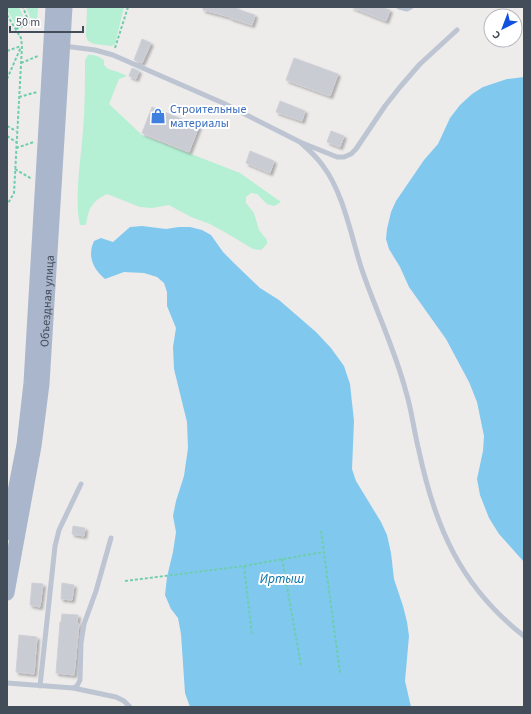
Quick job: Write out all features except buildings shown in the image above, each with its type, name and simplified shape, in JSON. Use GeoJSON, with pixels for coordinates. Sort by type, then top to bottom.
{"type":"FeatureCollection","features":[{"type":"Feature","properties":{"kind":"main road","name":"Объездная улица"},"geometry":{"type":"LineString","coordinates":[[7,533],[24,445],[31,383],[53,7]]}},
{"type":"Feature","properties":{"kind":"main road","name":"Объездная улица"},"geometry":{"type":"LineString","coordinates":[[7,593],[34,446],[42,390],[64,7]]}},
{"type":"Feature","properties":{"kind":"lane"},"geometry":{"type":"LineString","coordinates":[[399,7],[407,9],[411,7]]}},
{"type":"Feature","properties":{"kind":"lane"},"geometry":{"type":"LineString","coordinates":[[62,46],[96,50],[113,55],[223,103],[300,142],[337,156],[344,157],[351,154],[356,149],[385,106],[420,64],[457,30]]}},
{"type":"Feature","properties":{"kind":"lane"},"geometry":{"type":"LineString","coordinates":[[300,142],[323,165],[336,187],[370,292],[386,329],[400,368],[433,506],[444,536],[454,556],[477,590],[493,608],[524,636]]}},
{"type":"Feature","properties":{"kind":"lane"},"geometry":{"type":"LineString","coordinates":[[40,686],[54,546],[59,530],[81,484]]}},
{"type":"Feature","properties":{"kind":"lane"},"geometry":{"type":"LineString","coordinates":[[73,688],[77,686],[80,680],[84,624],[96,591],[111,538]]}},
{"type":"Feature","properties":{"kind":"lane"},"geometry":{"type":"LineString","coordinates":[[7,683],[73,688],[116,697],[124,701],[130,707]]}},
{"type":"Feature","properties":{"kind":"path"},"geometry":{"type":"LineString","coordinates":[[23,7],[29,24]]}},
{"type":"Feature","properties":{"kind":"path"},"geometry":{"type":"LineString","coordinates":[[113,55],[128,7]]}},
{"type":"Feature","properties":{"kind":"path"},"geometry":{"type":"LineString","coordinates":[[7,15],[16,28],[22,46],[14,193],[7,205]]}},
{"type":"Feature","properties":{"kind":"path"},"geometry":{"type":"LineString","coordinates":[[16,28],[29,24],[41,25]]}},
{"type":"Feature","properties":{"kind":"path"},"geometry":{"type":"LineString","coordinates":[[7,51],[22,46]]}},
{"type":"Feature","properties":{"kind":"path"},"geometry":{"type":"LineString","coordinates":[[7,79],[22,46]]}},
{"type":"Feature","properties":{"kind":"path"},"geometry":{"type":"LineString","coordinates":[[21,63],[40,56]]}},
{"type":"Feature","properties":{"kind":"path"},"geometry":{"type":"LineString","coordinates":[[19,97],[38,92]]}},
{"type":"Feature","properties":{"kind":"path"},"geometry":{"type":"LineString","coordinates":[[7,126],[17,132]]}},
{"type":"Feature","properties":{"kind":"path"},"geometry":{"type":"LineString","coordinates":[[7,136],[16,142]]}},
{"type":"Feature","properties":{"kind":"path"},"geometry":{"type":"LineString","coordinates":[[16,148],[35,142]]}},
{"type":"Feature","properties":{"kind":"path"},"geometry":{"type":"LineString","coordinates":[[15,169],[32,179]]}},
{"type":"Feature","properties":{"kind":"path"},"geometry":{"type":"LineString","coordinates":[[321,531],[340,673]]}},
{"type":"Feature","properties":{"kind":"path"},"geometry":{"type":"LineString","coordinates":[[125,581],[244,566],[282,558],[323,552]]}},
{"type":"Feature","properties":{"kind":"path"},"geometry":{"type":"LineString","coordinates":[[282,558],[301,665]]}},
{"type":"Feature","properties":{"kind":"path"},"geometry":{"type":"LineString","coordinates":[[244,566],[252,636]]}},
{"type":"Feature","properties":{"kind":"green space"},"geometry":{"type":"Polygon","coordinates":[[[7,7],[19,7],[25,21],[16,25],[7,10],[7,7]]]}},
{"type":"Feature","properties":{"kind":"green space"},"geometry":{"type":"Polygon","coordinates":[[[26,7],[38,7],[37,21],[32,21],[26,7]]]}},
{"type":"Feature","properties":{"kind":"green space"},"geometry":{"type":"Polygon","coordinates":[[[87,7],[124,7],[115,44],[112,46],[94,44],[88,41],[86,36],[87,7]]]}},
{"type":"Feature","properties":{"kind":"green space"},"geometry":{"type":"Polygon","coordinates":[[[88,55],[94,55],[101,58],[104,60],[104,65],[108,69],[127,76],[119,79],[109,104],[142,135],[240,173],[281,202],[274,206],[267,204],[257,194],[251,193],[246,197],[246,203],[254,213],[259,230],[267,240],[267,244],[261,250],[253,249],[210,224],[191,217],[169,205],[152,208],[140,207],[107,194],[94,203],[88,214],[86,225],[80,225],[78,215],[78,178],[83,131],[85,60],[88,55]]]}},
{"type":"Feature","properties":{"kind":"water"},"geometry":{"type":"Polygon","coordinates":[[[524,77],[524,562],[499,534],[489,518],[480,495],[477,479],[483,451],[484,436],[477,402],[469,382],[446,339],[409,287],[400,267],[389,249],[386,239],[391,212],[396,201],[424,160],[438,144],[450,118],[460,105],[472,94],[483,87],[507,79],[524,77]]]}},
{"type":"Feature","properties":{"kind":"water","name":"Иртыш"},"geometry":{"type":"Polygon","coordinates":[[[142,226],[166,229],[190,227],[202,230],[211,235],[223,252],[260,288],[279,300],[316,332],[331,348],[344,366],[350,384],[354,421],[352,469],[356,481],[381,522],[387,535],[394,579],[407,622],[409,636],[405,681],[411,707],[190,707],[185,693],[181,634],[178,618],[171,609],[165,595],[176,532],[173,516],[184,476],[188,448],[187,422],[174,369],[173,347],[176,328],[167,306],[167,292],[164,283],[157,277],[144,273],[124,272],[105,279],[94,267],[91,257],[94,241],[101,238],[113,242],[130,227],[142,226]]]}},
{"type":"Feature","properties":{"kind":"place","name":"Строительные материалы"},"geometry":{"type":"Point","coordinates":[158,116]}}]}
